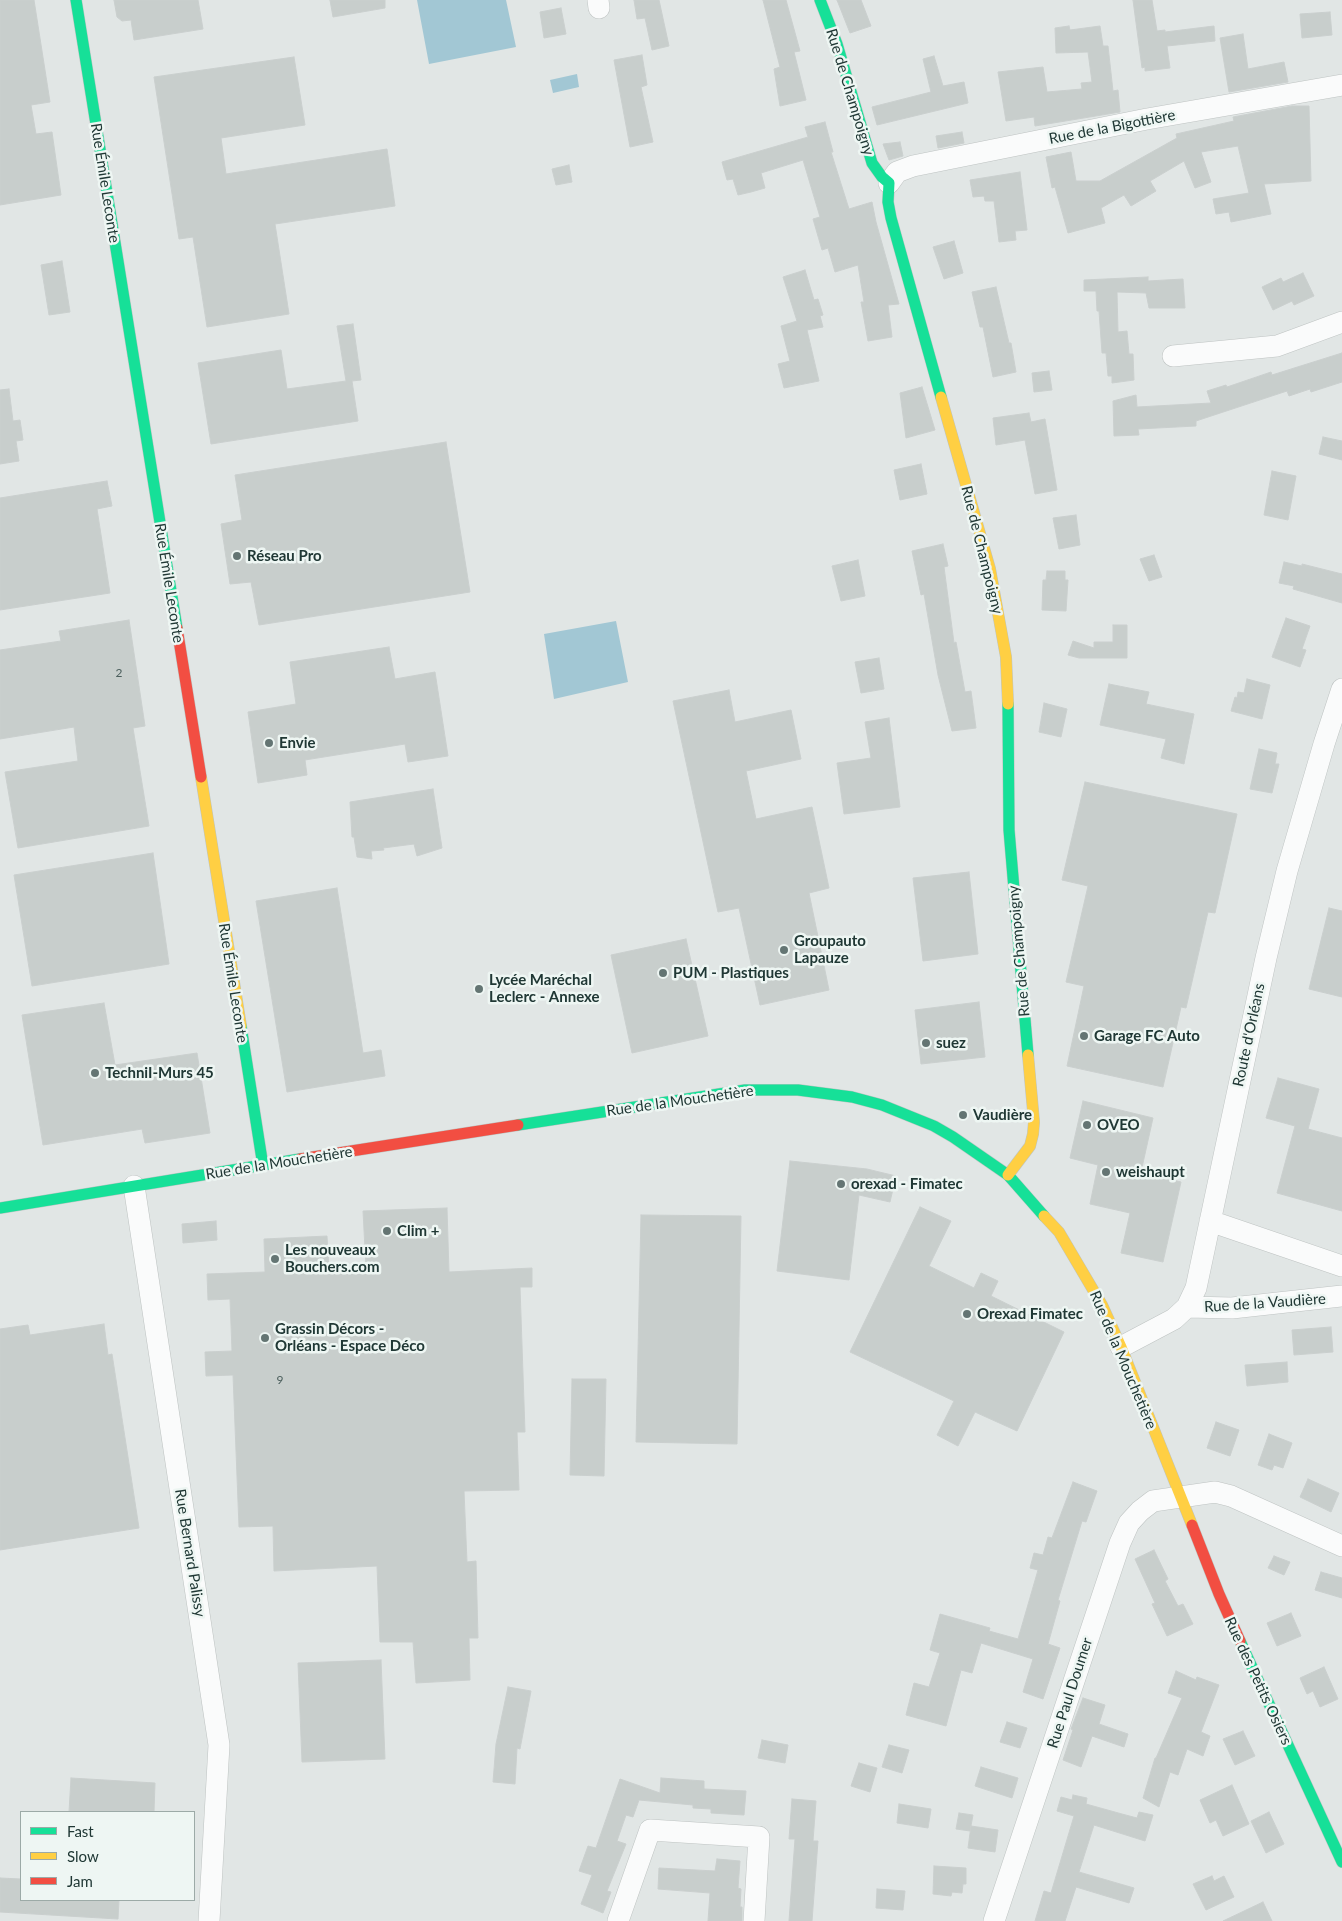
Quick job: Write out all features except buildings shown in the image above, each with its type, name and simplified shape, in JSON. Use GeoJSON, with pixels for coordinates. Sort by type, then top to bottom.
{"type":"FeatureCollection","features":[{"type":"Feature","properties":{"kind":"street","name":"Rue Émile Leconte"},"geometry":{"type":"LineString","coordinates":[[76,0],[263,1166]]}},
{"type":"Feature","properties":{"kind":"street","name":"Rue de Champoigny"},"geometry":{"type":"LineString","coordinates":[[820,0],[837,44],[872,163],[889,183],[888,202],[891,218],[990,569],[1006,657],[1009,830],[1034,1122],[1030,1146],[1008,1175]]}},
{"type":"Feature","properties":{"kind":"street","name":"Rue de la Bigottière"},"geometry":{"type":"LineString","coordinates":[[889,183],[897,172],[913,166],[1147,119],[1342,85]]}},
{"type":"Feature","properties":{"kind":"street"},"geometry":{"type":"LineString","coordinates":[[1173,356],[1277,346],[1342,322]]}},
{"type":"Feature","properties":{"kind":"street","name":"Route d'Orléans"},"geometry":{"type":"LineString","coordinates":[[1121,1347],[1174,1319],[1187,1307],[1199,1279],[1246,1045],[1268,948],[1287,871],[1342,689]]}},
{"type":"Feature","properties":{"kind":"street","name":"Rue de la Mouchetière"},"geometry":{"type":"LineString","coordinates":[[0,1208],[718,1093],[745,1090],[798,1090],[852,1097],[912,1117],[953,1137],[1008,1175],[1045,1215],[1071,1249],[1102,1305],[1121,1347],[1180,1497]]}},
{"type":"Feature","properties":{"kind":"street","name":"Rue Bernard Palissy"},"geometry":{"type":"LineString","coordinates":[[134,1186],[219,1746],[209,1921]]}},
{"type":"Feature","properties":{"kind":"street"},"geometry":{"type":"LineString","coordinates":[[1210,1221],[1342,1266]]}},
{"type":"Feature","properties":{"kind":"street","name":"Rue de la Vaudière"},"geometry":{"type":"LineString","coordinates":[[1187,1307],[1232,1308],[1342,1296]]}},
{"type":"Feature","properties":{"kind":"street","name":"Rue Paul Doumer"},"geometry":{"type":"LineString","coordinates":[[994,1921],[1120,1543],[1129,1524],[1140,1511],[1153,1501],[1215,1492],[1231,1496],[1342,1546]]}},
{"type":"Feature","properties":{"kind":"street","name":"Rue des Petits Osiers"},"geometry":{"type":"LineString","coordinates":[[1180,1497],[1219,1594],[1342,1862]]}},
{"type":"Feature","properties":{"kind":"street"},"geometry":{"type":"LineString","coordinates":[[618,1921],[650,1830],[759,1837],[754,1921]]}},
{"type":"Feature","properties":{"kind":"water"},"geometry":{"type":"Polygon","coordinates":[[[417,0],[506,0],[516,47],[429,64],[417,0]]]}},
{"type":"Feature","properties":{"kind":"water"},"geometry":{"type":"Polygon","coordinates":[[[577,74],[579,87],[553,93],[550,80],[577,74]]]}},
{"type":"Feature","properties":{"kind":"water"},"geometry":{"type":"Polygon","coordinates":[[[616,621],[628,682],[554,699],[544,634],[616,621]]]}},
{"type":"Feature","properties":{"kind":"traffic: fast"},"geometry":{"type":"LineString","coordinates":[[76,0],[177,628]]}},
{"type":"Feature","properties":{"kind":"traffic: fast"},"geometry":{"type":"LineString","coordinates":[[820,0],[837,44],[872,163],[889,183],[888,202],[891,218],[941,397]]}},
{"type":"Feature","properties":{"kind":"traffic: fast"},"geometry":{"type":"LineString","coordinates":[[1008,704],[1009,830],[1028,1055]]}},
{"type":"Feature","properties":{"kind":"traffic: fast"},"geometry":{"type":"LineString","coordinates":[[241,1026],[263,1166]]}},
{"type":"Feature","properties":{"kind":"traffic: fast"},"geometry":{"type":"LineString","coordinates":[[518,1125],[745,1090],[798,1090],[852,1097],[882,1105],[934,1126],[953,1137],[1008,1175],[1044,1216]]}},
{"type":"Feature","properties":{"kind":"traffic: fast"},"geometry":{"type":"LineString","coordinates":[[0,1208],[300,1159]]}},
{"type":"Feature","properties":{"kind":"traffic: fast"},"geometry":{"type":"LineString","coordinates":[[1240,1641],[1342,1862]]}},
{"type":"Feature","properties":{"kind":"traffic: slow"},"geometry":{"type":"LineString","coordinates":[[941,397],[990,569],[1006,657],[1008,704]]}},
{"type":"Feature","properties":{"kind":"traffic: slow"},"geometry":{"type":"LineString","coordinates":[[201,777],[241,1026]]}},
{"type":"Feature","properties":{"kind":"traffic: slow"},"geometry":{"type":"LineString","coordinates":[[1008,1175],[1030,1146],[1033,1134],[1034,1122],[1028,1055]]}},
{"type":"Feature","properties":{"kind":"traffic: slow"},"geometry":{"type":"LineString","coordinates":[[1044,1216],[1059,1232],[1102,1305],[1121,1347],[1192,1525]]}},
{"type":"Feature","properties":{"kind":"traffic: jam"},"geometry":{"type":"LineString","coordinates":[[177,628],[201,777]]}},
{"type":"Feature","properties":{"kind":"traffic: jam"},"geometry":{"type":"LineString","coordinates":[[300,1159],[518,1125]]}},
{"type":"Feature","properties":{"kind":"traffic: jam"},"geometry":{"type":"LineString","coordinates":[[1192,1525],[1240,1641]]}},
{"type":"Feature","properties":{"kind":"place","name":"Réseau Pro"},"geometry":{"type":"Point","coordinates":[237,556]}},
{"type":"Feature","properties":{"kind":"place","name":"Envie"},"geometry":{"type":"Point","coordinates":[269,743]}},
{"type":"Feature","properties":{"kind":"place","name":"Groupauto Lapauze"},"geometry":{"type":"Point","coordinates":[784,950]}},
{"type":"Feature","properties":{"kind":"place","name":"PUM - Plastiques"},"geometry":{"type":"Point","coordinates":[663,973]}},
{"type":"Feature","properties":{"kind":"place","name":"Lycée Maréchal Leclerc - Annexe"},"geometry":{"type":"Point","coordinates":[479,989]}},
{"type":"Feature","properties":{"kind":"place","name":"Garage FC Auto"},"geometry":{"type":"Point","coordinates":[1084,1036]}},
{"type":"Feature","properties":{"kind":"place","name":"suez"},"geometry":{"type":"Point","coordinates":[926,1043]}},
{"type":"Feature","properties":{"kind":"place","name":"TechniI-Murs 45"},"geometry":{"type":"Point","coordinates":[95,1073]}},
{"type":"Feature","properties":{"kind":"place","name":"Vaudière"},"geometry":{"type":"Point","coordinates":[963,1115]}},
{"type":"Feature","properties":{"kind":"place","name":"OVEO"},"geometry":{"type":"Point","coordinates":[1087,1125]}},
{"type":"Feature","properties":{"kind":"place","name":"weishaupt"},"geometry":{"type":"Point","coordinates":[1106,1172]}},
{"type":"Feature","properties":{"kind":"place","name":"orexad - Fimatec"},"geometry":{"type":"Point","coordinates":[841,1184]}},
{"type":"Feature","properties":{"kind":"place","name":"Clim +"},"geometry":{"type":"Point","coordinates":[387,1231]}},
{"type":"Feature","properties":{"kind":"place","name":"Les nouveaux Bouchers.com"},"geometry":{"type":"Point","coordinates":[275,1259]}},
{"type":"Feature","properties":{"kind":"place","name":"Orexad Fimatec"},"geometry":{"type":"Point","coordinates":[967,1314]}},
{"type":"Feature","properties":{"kind":"place","name":"Grassin Décors - Orléans - Espace Déco"},"geometry":{"type":"Point","coordinates":[265,1338]}}]}
